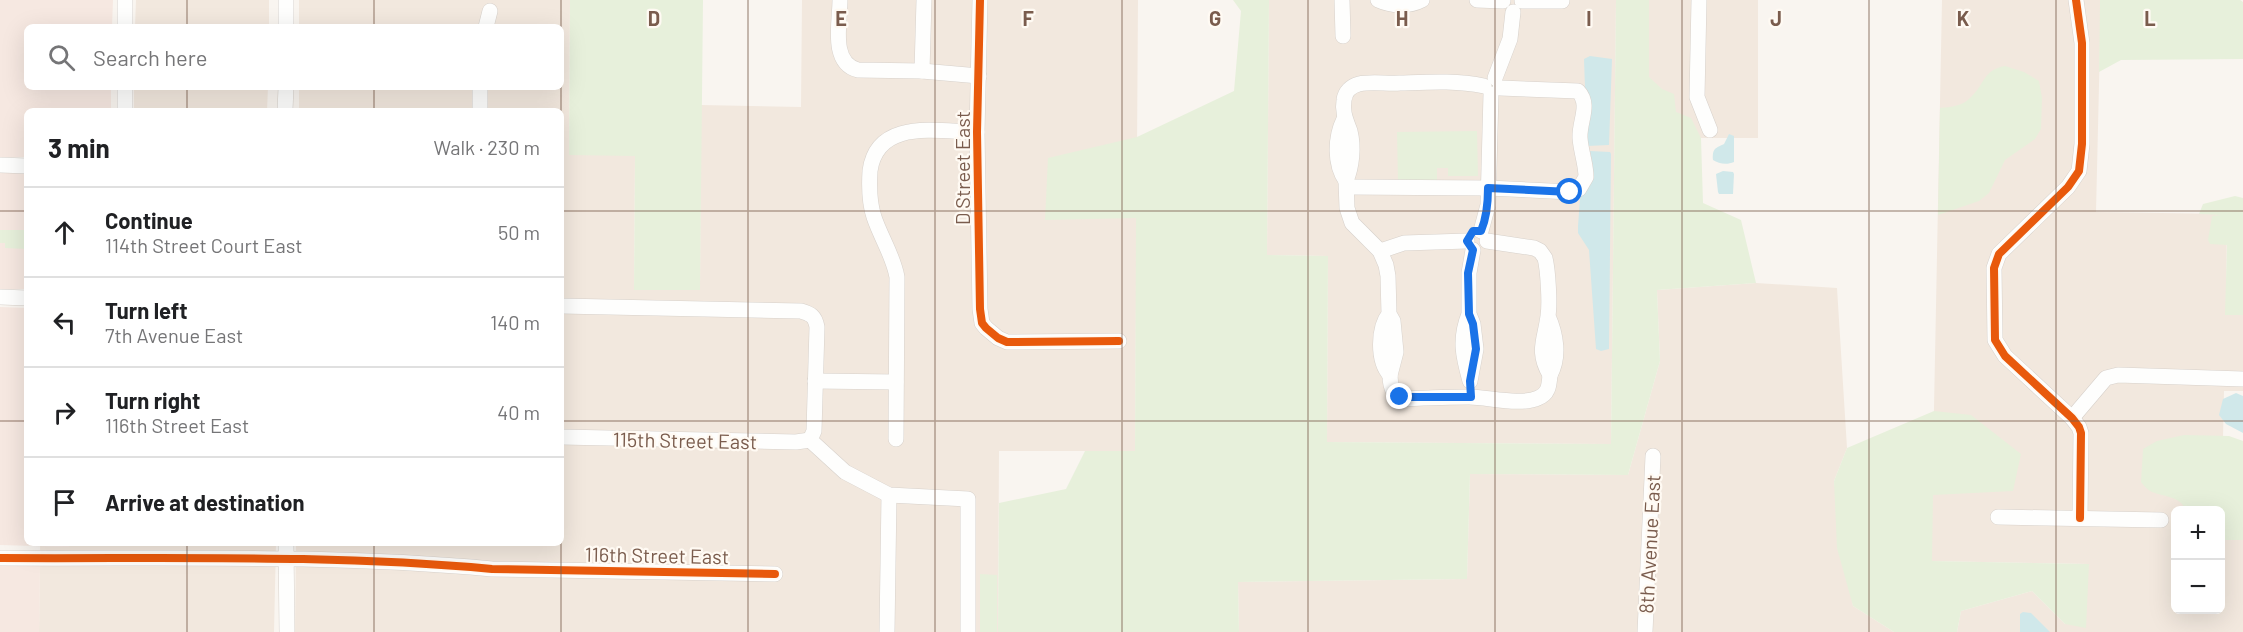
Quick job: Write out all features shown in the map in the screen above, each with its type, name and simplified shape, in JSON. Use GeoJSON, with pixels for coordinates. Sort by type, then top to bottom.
{"type":"FeatureCollection","features":[{"type":"Feature","properties":{"kind":"street"},"geometry":{"type":"LineString","coordinates":[[125,0],[125,24]]}},
{"type":"Feature","properties":{"kind":"street"},"geometry":{"type":"LineString","coordinates":[[286,0],[286,24]]}},
{"type":"Feature","properties":{"kind":"street"},"geometry":{"type":"LineString","coordinates":[[840,0],[840,57],[848,67],[858,70],[922,71],[979,76]]}},
{"type":"Feature","properties":{"kind":"street"},"geometry":{"type":"LineString","coordinates":[[922,71],[924,0]]}},
{"type":"Feature","properties":{"kind":"street","name":"D Street East"},"geometry":{"type":"LineString","coordinates":[[980,0],[977,132],[980,317],[982,323],[990,333],[1007,342],[1119,341]]}},
{"type":"Feature","properties":{"kind":"street"},"geometry":{"type":"LineString","coordinates":[[1342,0],[1343,36]]}},
{"type":"Feature","properties":{"kind":"street"},"geometry":{"type":"LineString","coordinates":[[1378,0],[1393,4],[1422,0]]}},
{"type":"Feature","properties":{"kind":"street"},"geometry":{"type":"LineString","coordinates":[[1477,0],[1512,3],[1562,1]]}},
{"type":"Feature","properties":{"kind":"street"},"geometry":{"type":"LineString","coordinates":[[1699,0],[1697,97],[1710,130]]}},
{"type":"Feature","properties":{"kind":"street"},"geometry":{"type":"LineString","coordinates":[[2076,0],[2082,44],[2082,144],[2079,171],[2068,187],[1998,254],[1994,268],[1994,312],[1995,340],[2005,356],[2079,427],[2081,433],[2080,518]]}},
{"type":"Feature","properties":{"kind":"street"},"geometry":{"type":"LineString","coordinates":[[1380,251],[1404,243],[1470,246],[1481,251],[1488,205],[1492,87],[1510,39],[1512,3]]}},
{"type":"Feature","properties":{"kind":"street"},"geometry":{"type":"LineString","coordinates":[[487,24],[490,11]]}},
{"type":"Feature","properties":{"kind":"street"},"geometry":{"type":"LineString","coordinates":[[1347,184],[1570,192],[1580,189],[1587,177],[1580,134],[1585,104],[1578,91],[1516,90],[1428,81],[1360,84],[1353,86],[1344,97],[1344,119],[1337,145],[1342,175],[1347,184],[1347,208],[1352,223],[1380,251],[1388,276],[1389,314],[1383,322],[1381,342],[1385,369],[1390,375],[1394,392],[1403,399],[1471,397],[1532,400],[1546,392],[1550,375],[1555,367],[1556,353],[1554,329],[1548,316],[1545,258],[1540,251],[1534,248],[1484,236]]}},
{"type":"Feature","properties":{"kind":"street"},"geometry":{"type":"LineString","coordinates":[[125,90],[125,108]]}},
{"type":"Feature","properties":{"kind":"street"},"geometry":{"type":"LineString","coordinates":[[285,108],[286,90]]}},
{"type":"Feature","properties":{"kind":"street"},"geometry":{"type":"LineString","coordinates":[[480,90],[480,108]]}},
{"type":"Feature","properties":{"kind":"street"},"geometry":{"type":"LineString","coordinates":[[896,439],[897,277],[894,261],[871,208],[872,161],[880,145],[901,133],[977,132]]}},
{"type":"Feature","properties":{"kind":"street"},"geometry":{"type":"LineString","coordinates":[[0,165],[24,166]]}},
{"type":"Feature","properties":{"kind":"street"},"geometry":{"type":"LineString","coordinates":[[1470,246],[1469,314],[1464,325],[1462,354],[1470,381],[1471,397]]}},
{"type":"Feature","properties":{"kind":"street"},"geometry":{"type":"LineString","coordinates":[[0,297],[24,298]]}},
{"type":"Feature","properties":{"kind":"street"},"geometry":{"type":"LineString","coordinates":[[564,306],[801,311],[813,316],[817,327],[822,381],[814,431],[810,440],[845,472],[889,495],[968,499],[968,632]]}},
{"type":"Feature","properties":{"kind":"street"},"geometry":{"type":"LineString","coordinates":[[2072,418],[2106,378],[2118,375],[2243,379]]}},
{"type":"Feature","properties":{"kind":"street"},"geometry":{"type":"LineString","coordinates":[[822,381],[896,382]]}},
{"type":"Feature","properties":{"kind":"street","name":"115th Street East"},"geometry":{"type":"LineString","coordinates":[[564,437],[796,442],[810,440]]}},
{"type":"Feature","properties":{"kind":"street","name":"8th Avenue East"},"geometry":{"type":"LineString","coordinates":[[1645,632],[1653,456]]}},
{"type":"Feature","properties":{"kind":"street"},"geometry":{"type":"LineString","coordinates":[[887,632],[889,495]]}},
{"type":"Feature","properties":{"kind":"street"},"geometry":{"type":"LineString","coordinates":[[1998,517],[2161,520]]}},
{"type":"Feature","properties":{"kind":"street"},"geometry":{"type":"LineString","coordinates":[[286,546],[287,632]]}},
{"type":"Feature","properties":{"kind":"street","name":"116th Street East"},"geometry":{"type":"LineString","coordinates":[[0,558],[286,560],[492,569],[775,574]]}},
{"type":"Feature","properties":{"kind":"shaded area"},"geometry":{"type":"Polygon","coordinates":[[[0,0],[113,0],[112,24],[24,24],[24,90],[111,90],[111,108],[24,108],[24,157],[0,157],[0,0]]]}},
{"type":"Feature","properties":{"kind":"shaded area"},"geometry":{"type":"Polygon","coordinates":[[[136,0],[269,0],[269,24],[135,24],[136,0]]]}},
{"type":"Feature","properties":{"kind":"shaded area"},"geometry":{"type":"Polygon","coordinates":[[[299,0],[570,0],[569,155],[635,155],[634,290],[700,290],[701,105],[801,107],[802,0],[1138,0],[1135,451],[999,451],[998,632],[295,632],[296,546],[564,546],[564,108],[299,108],[299,90],[564,90],[564,24],[299,24],[299,0]]]}},
{"type":"Feature","properties":{"kind":"shaded area"},"geometry":{"type":"Polygon","coordinates":[[[1269,0],[1616,0],[1611,444],[1327,442],[1328,256],[1267,255],[1269,0]]]}},
{"type":"Feature","properties":{"kind":"shaded area"},"geometry":{"type":"Polygon","coordinates":[[[1649,0],[1758,0],[1758,138],[1649,138],[1649,0]]]}},
{"type":"Feature","properties":{"kind":"shaded area"},"geometry":{"type":"Polygon","coordinates":[[[1942,0],[2101,0],[2096,212],[2227,214],[2226,315],[2243,315],[2243,391],[2224,391],[2222,506],[2171,506],[2171,614],[2225,614],[2225,533],[2243,534],[2243,632],[1957,632],[1961,611],[2032,591],[2065,624],[2089,564],[1931,561],[1942,0]]]}},
{"type":"Feature","properties":{"kind":"shaded area"},"geometry":{"type":"Polygon","coordinates":[[[134,90],[268,90],[267,108],[134,108],[134,90]]]}},
{"type":"Feature","properties":{"kind":"shaded area"},"geometry":{"type":"Polygon","coordinates":[[[0,172],[24,172],[24,289],[0,289],[0,172]]]}},
{"type":"Feature","properties":{"kind":"shaded area"},"geometry":{"type":"Polygon","coordinates":[[[1756,283],[1837,288],[1847,448],[1834,481],[1853,606],[1894,632],[1239,632],[1238,582],[1467,579],[1470,474],[1628,475],[1660,361],[1657,290],[1756,283]]]}},
{"type":"Feature","properties":{"kind":"shaded area"},"geometry":{"type":"Polygon","coordinates":[[[0,307],[24,308],[24,546],[0,545],[0,307]]]}},
{"type":"Feature","properties":{"kind":"shaded area"},"geometry":{"type":"Polygon","coordinates":[[[40,546],[276,546],[274,632],[39,632],[40,546]]]}},
{"type":"Feature","properties":{"kind":"shaded area"},"geometry":{"type":"Polygon","coordinates":[[[0,564],[40,565],[39,632],[0,632],[0,564]]]}},
{"type":"Feature","properties":{"kind":"green space"},"geometry":{"type":"Polygon","coordinates":[[[570,0],[703,0],[700,290],[634,290],[635,156],[569,155],[570,0]]]}},
{"type":"Feature","properties":{"kind":"green space"},"geometry":{"type":"Polygon","coordinates":[[[1233,0],[1269,0],[1267,255],[1328,256],[1327,442],[1611,444],[1616,0],[1649,0],[1649,77],[1662,89],[1674,94],[1676,112],[1691,118],[1701,138],[1703,203],[1741,220],[1756,283],[1657,290],[1660,361],[1628,475],[1470,474],[1467,579],[1238,582],[1239,632],[998,632],[999,503],[1066,489],[1085,451],[1135,451],[1136,218],[1045,220],[1048,158],[1137,137],[1234,91],[1241,11],[1233,0]]]}},
{"type":"Feature","properties":{"kind":"green space"},"geometry":{"type":"Polygon","coordinates":[[[2100,0],[2240,0],[2243,2],[2243,59],[2121,60],[2099,72],[2100,0]]]}},
{"type":"Feature","properties":{"kind":"green space"},"geometry":{"type":"Polygon","coordinates":[[[2005,66],[2024,72],[2039,81],[2042,98],[2041,129],[2035,139],[2005,160],[1989,193],[1979,201],[1938,215],[1940,108],[1961,104],[1968,100],[1988,74],[2005,66]]]}},
{"type":"Feature","properties":{"kind":"green space"},"geometry":{"type":"Polygon","coordinates":[[[1477,131],[1478,176],[1448,176],[1448,168],[1437,168],[1437,181],[1398,181],[1397,132],[1477,131]]]}},
{"type":"Feature","properties":{"kind":"green space"},"geometry":{"type":"Polygon","coordinates":[[[2235,196],[2243,198],[2243,315],[2225,315],[2227,245],[2210,244],[2208,240],[2212,216],[2221,215],[2199,214],[2203,204],[2235,196]]]}},
{"type":"Feature","properties":{"kind":"green space"},"geometry":{"type":"Polygon","coordinates":[[[0,230],[24,230],[24,249],[5,248],[5,243],[0,243],[0,230]]]}},
{"type":"Feature","properties":{"kind":"green space"},"geometry":{"type":"Polygon","coordinates":[[[1934,411],[1971,415],[2021,454],[2013,491],[1933,495],[1932,561],[2089,564],[2086,628],[2065,624],[2032,591],[1961,611],[1957,632],[1894,632],[1853,606],[1837,548],[1834,481],[1847,448],[1934,411]]]}},
{"type":"Feature","properties":{"kind":"green space"},"geometry":{"type":"Polygon","coordinates":[[[2184,435],[2229,436],[2243,441],[2243,540],[2225,540],[2225,506],[2184,506],[2176,499],[2146,488],[2141,482],[2143,449],[2157,441],[2184,435]]]}},
{"type":"Feature","properties":{"kind":"green space"},"geometry":{"type":"Polygon","coordinates":[[[980,574],[997,575],[997,632],[980,632],[980,574]]]}},
{"type":"Feature","properties":{"kind":"water"},"geometry":{"type":"Polygon","coordinates":[[[1590,56],[1612,59],[1609,145],[1587,146],[1584,59],[1590,56]]]}},
{"type":"Feature","properties":{"kind":"water"},"geometry":{"type":"Polygon","coordinates":[[[1729,134],[1734,136],[1734,162],[1726,164],[1713,160],[1714,151],[1724,144],[1729,134]]]}},
{"type":"Feature","properties":{"kind":"water"},"geometry":{"type":"Polygon","coordinates":[[[1590,151],[1610,152],[1611,154],[1609,349],[1601,351],[1596,349],[1589,250],[1578,233],[1580,198],[1592,179],[1593,167],[1590,151]]]}},
{"type":"Feature","properties":{"kind":"water"},"geometry":{"type":"Polygon","coordinates":[[[1723,171],[1734,174],[1733,194],[1719,194],[1718,192],[1716,174],[1723,171]]]}},
{"type":"Feature","properties":{"kind":"water"},"geometry":{"type":"Polygon","coordinates":[[[2236,393],[2243,396],[2243,433],[2226,424],[2219,415],[2223,399],[2236,393]]]}},
{"type":"Feature","properties":{"kind":"water"},"geometry":{"type":"Polygon","coordinates":[[[2031,613],[2050,632],[2020,632],[2020,614],[2031,613]]]}},
{"type":"Feature","properties":{"kind":"cycle path"},"geometry":{"type":"LineString","coordinates":[[980,0],[977,132],[982,323],[998,338],[1007,342],[1119,341]]}},
{"type":"Feature","properties":{"kind":"cycle path"},"geometry":{"type":"LineString","coordinates":[[2076,0],[2082,43],[2082,144],[2079,171],[2068,187],[1999,254],[1994,268],[1995,340],[2005,356],[2079,427],[2081,433],[2080,518]]}},
{"type":"Feature","properties":{"kind":"cycle path"},"geometry":{"type":"LineString","coordinates":[[0,558],[308,559],[492,569],[775,574]]}},
{"type":"Feature","properties":{"kind":"route"},"geometry":{"type":"LineString","coordinates":[[1400,397],[1403,399],[1471,397],[1470,381],[1476,349],[1473,324],[1469,314],[1468,273],[1473,250],[1467,245],[1467,237],[1473,231],[1481,231],[1484,224],[1488,205],[1488,188],[1570,192]]}}]}
